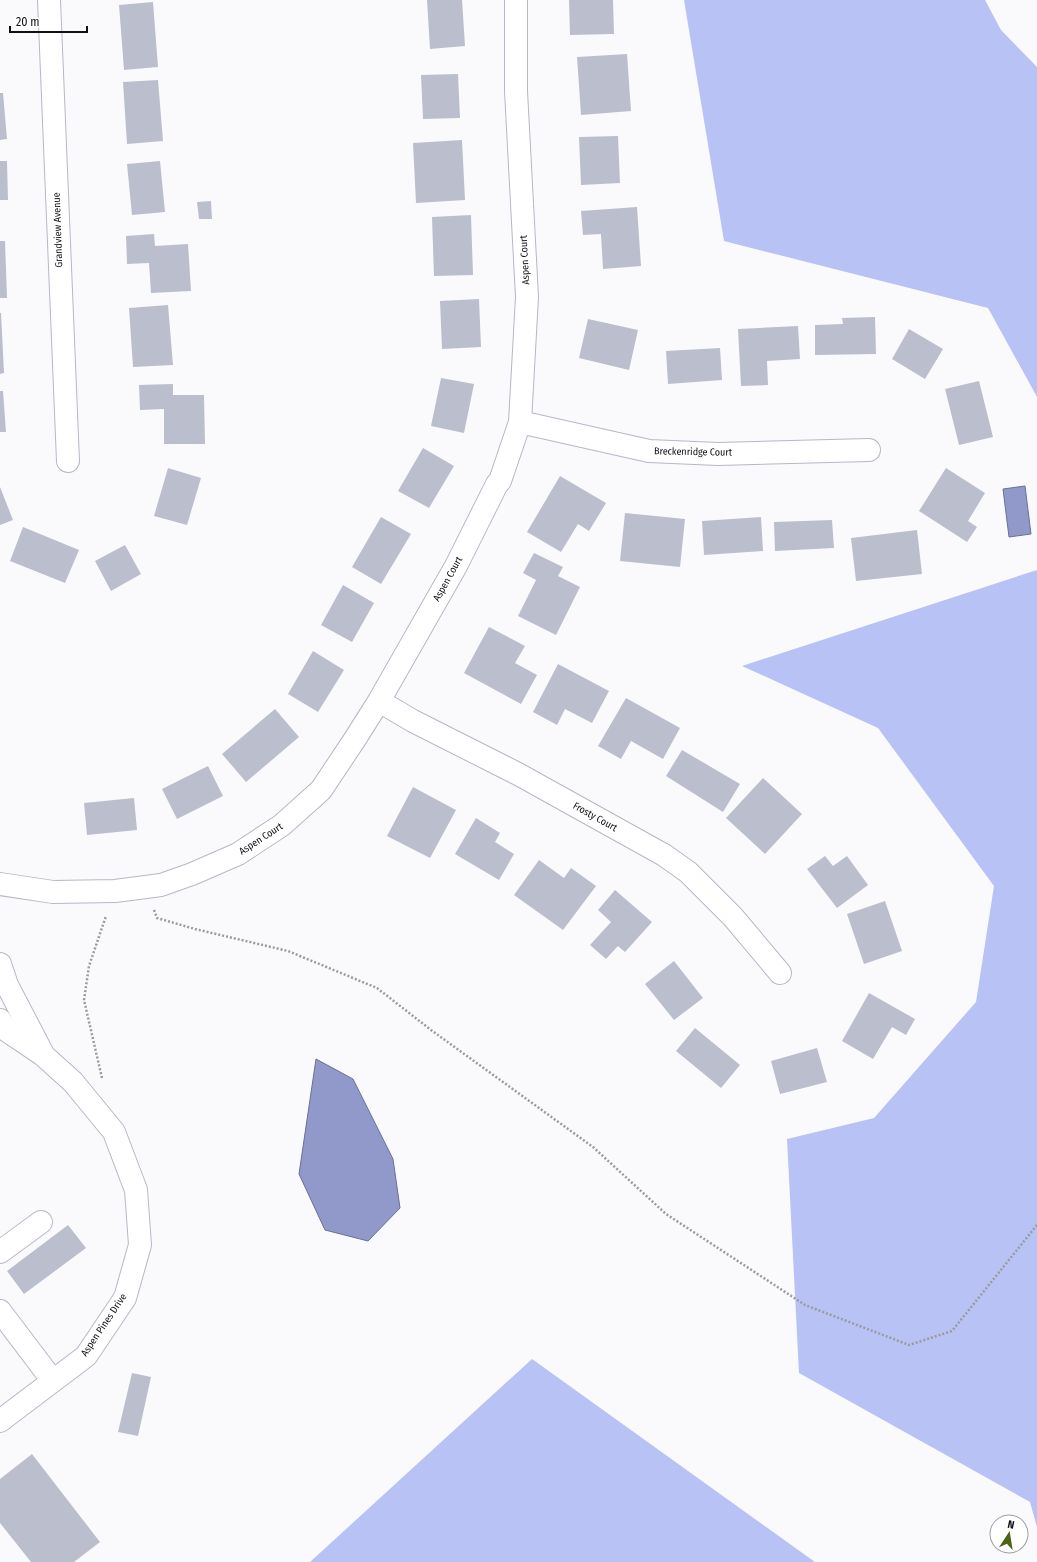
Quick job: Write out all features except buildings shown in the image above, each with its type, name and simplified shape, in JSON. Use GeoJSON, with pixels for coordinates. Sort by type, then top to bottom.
{"type":"FeatureCollection","features":[{"type":"Feature","properties":{"kind":"street","name":"Grandview Avenue"},"geometry":{"type":"LineString","coordinates":[[48,0],[68,461]]}},
{"type":"Feature","properties":{"kind":"street","name":"Aspen Court"},"geometry":{"type":"LineString","coordinates":[[0,884],[53,892],[115,891],[162,885],[238,854],[282,825],[321,790],[379,701],[456,566],[497,484],[500,481],[520,422],[527,297],[516,91],[516,0]]}},
{"type":"Feature","properties":{"kind":"street","name":"Breckenridge Court"},"geometry":{"type":"LineString","coordinates":[[520,422],[649,451],[718,454],[869,450]]}},
{"type":"Feature","properties":{"kind":"street","name":"Frosty Court"},"geometry":{"type":"LineString","coordinates":[[379,701],[413,721],[525,778],[664,854],[688,872],[733,917],[780,973]]}},
{"type":"Feature","properties":{"kind":"street","name":"Aspen Pines Drive"},"geometry":{"type":"LineString","coordinates":[[0,964],[7,985],[43,1055]]}},
{"type":"Feature","properties":{"kind":"street","name":"Aspen Pines Drive"},"geometry":{"type":"LineString","coordinates":[[0,1020],[6,1030],[43,1055],[73,1082],[114,1132],[136,1190],[140,1245],[126,1298],[86,1356],[0,1421]]}},
{"type":"Feature","properties":{"kind":"street"},"geometry":{"type":"LineString","coordinates":[[0,1252],[41,1222]]}},
{"type":"Feature","properties":{"kind":"street"},"geometry":{"type":"LineString","coordinates":[[0,1311],[7,1335],[52,1381]]}},
{"type":"Feature","properties":{"kind":"path"},"geometry":{"type":"LineString","coordinates":[[146,887],[157,918],[195,929],[288,951],[377,988],[431,1030],[593,1147],[666,1214],[805,1305],[909,1345],[952,1330],[1037,1225]]}},
{"type":"Feature","properties":{"kind":"path"},"geometry":{"type":"LineString","coordinates":[[102,1079],[84,1000],[89,966],[115,891]]}},
{"type":"Feature","properties":{"kind":"shaded area"},"geometry":{"type":"Polygon","coordinates":[[[684,0],[985,0],[1001,30],[1037,67],[1037,397],[988,308],[724,241],[684,0]]]}},
{"type":"Feature","properties":{"kind":"shaded area"},"geometry":{"type":"Polygon","coordinates":[[[1025,486],[1031,534],[1009,537],[1003,489],[1025,486]]]}},
{"type":"Feature","properties":{"kind":"shaded area"},"geometry":{"type":"Polygon","coordinates":[[[1037,570],[1037,1527],[1030,1502],[799,1373],[787,1139],[874,1118],[976,1002],[994,886],[878,728],[742,666],[1037,570]]]}},
{"type":"Feature","properties":{"kind":"shaded area"},"geometry":{"type":"Polygon","coordinates":[[[316,1059],[353,1079],[393,1159],[400,1208],[368,1241],[325,1230],[299,1174],[316,1059]]]}},
{"type":"Feature","properties":{"kind":"shaded area"},"geometry":{"type":"Polygon","coordinates":[[[532,1359],[815,1562],[310,1562],[532,1359]]]}}]}
